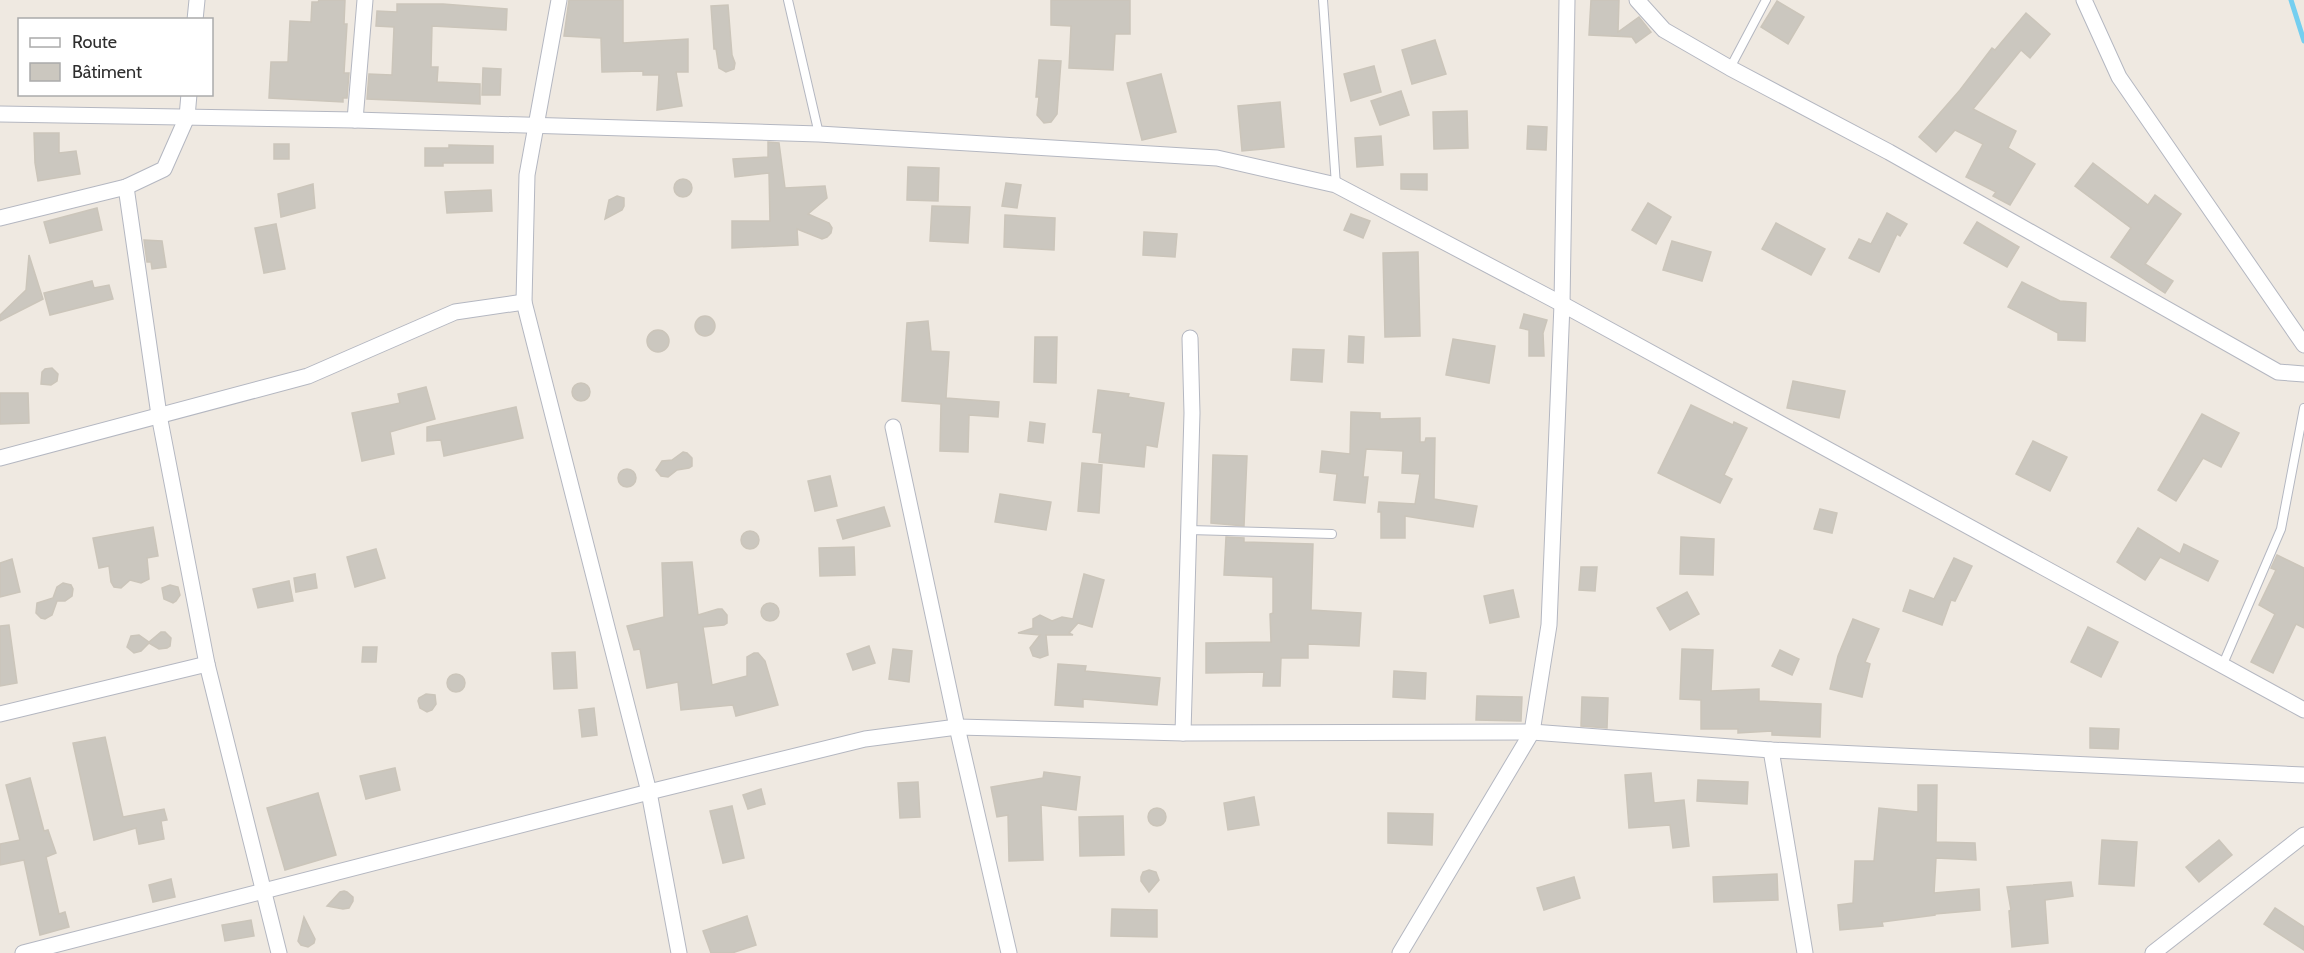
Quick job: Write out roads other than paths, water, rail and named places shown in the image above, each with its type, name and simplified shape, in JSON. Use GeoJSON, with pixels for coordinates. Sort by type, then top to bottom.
{"type":"FeatureCollection","features":[{"type":"Feature","properties":{"kind":"street"},"geometry":{"type":"LineString","coordinates":[[195,18],[197,0]]}},
{"type":"Feature","properties":{"kind":"street"},"geometry":{"type":"LineString","coordinates":[[355,120],[365,0]]}},
{"type":"Feature","properties":{"kind":"street"},"geometry":{"type":"LineString","coordinates":[[559,0],[538,125],[527,175],[524,302],[649,792],[679,953]]}},
{"type":"Feature","properties":{"kind":"street"},"geometry":{"type":"LineString","coordinates":[[1400,953],[1532,732],[1549,625],[1562,304],[1567,0]]}},
{"type":"Feature","properties":{"kind":"street"},"geometry":{"type":"LineString","coordinates":[[1637,0],[1664,30],[1730,68],[1888,152],[2278,372],[2304,374]]}},
{"type":"Feature","properties":{"kind":"street"},"geometry":{"type":"LineString","coordinates":[[2084,0],[2118,77],[2304,345]]}},
{"type":"Feature","properties":{"kind":"street"},"geometry":{"type":"LineString","coordinates":[[0,218],[126,187],[164,169],[188,117],[189,96]]}},
{"type":"Feature","properties":{"kind":"street"},"geometry":{"type":"LineString","coordinates":[[0,114],[355,120],[819,134],[1217,158],[1336,184],[1562,304],[2304,710]]}},
{"type":"Feature","properties":{"kind":"street"},"geometry":{"type":"LineString","coordinates":[[126,187],[159,416],[207,664],[279,953]]}},
{"type":"Feature","properties":{"kind":"street"},"geometry":{"type":"LineString","coordinates":[[0,458],[308,376],[454,312],[524,302]]}},
{"type":"Feature","properties":{"kind":"street"},"geometry":{"type":"LineString","coordinates":[[1183,733],[1192,413],[1190,338]]}},
{"type":"Feature","properties":{"kind":"street"},"geometry":{"type":"LineString","coordinates":[[893,427],[957,727],[1009,953]]}},
{"type":"Feature","properties":{"kind":"street"},"geometry":{"type":"LineString","coordinates":[[0,714],[207,664]]}},
{"type":"Feature","properties":{"kind":"street"},"geometry":{"type":"LineString","coordinates":[[23,953],[264,893],[649,792],[865,739],[957,727],[1183,733],[1532,732],[1771,750],[2304,775]]}},
{"type":"Feature","properties":{"kind":"street"},"geometry":{"type":"LineString","coordinates":[[1771,750],[1805,953]]}},
{"type":"Feature","properties":{"kind":"street"},"geometry":{"type":"LineString","coordinates":[[2153,953],[2304,835]]}},
{"type":"Feature","properties":{"kind":"lane"},"geometry":{"type":"LineString","coordinates":[[788,0],[819,134]]}},
{"type":"Feature","properties":{"kind":"lane"},"geometry":{"type":"LineString","coordinates":[[1323,0],[1336,184]]}},
{"type":"Feature","properties":{"kind":"lane"},"geometry":{"type":"LineString","coordinates":[[1730,68],[1766,0]]}},
{"type":"Feature","properties":{"kind":"lane"},"geometry":{"type":"LineString","coordinates":[[2223,664],[2282,529],[2304,408]]}},
{"type":"Feature","properties":{"kind":"lane"},"geometry":{"type":"LineString","coordinates":[[1189,530],[1332,534]]}},
{"type":"Feature","properties":{"kind":"waterway"},"geometry":{"type":"LineString","coordinates":[[2291,0],[2304,41]]}}]}
